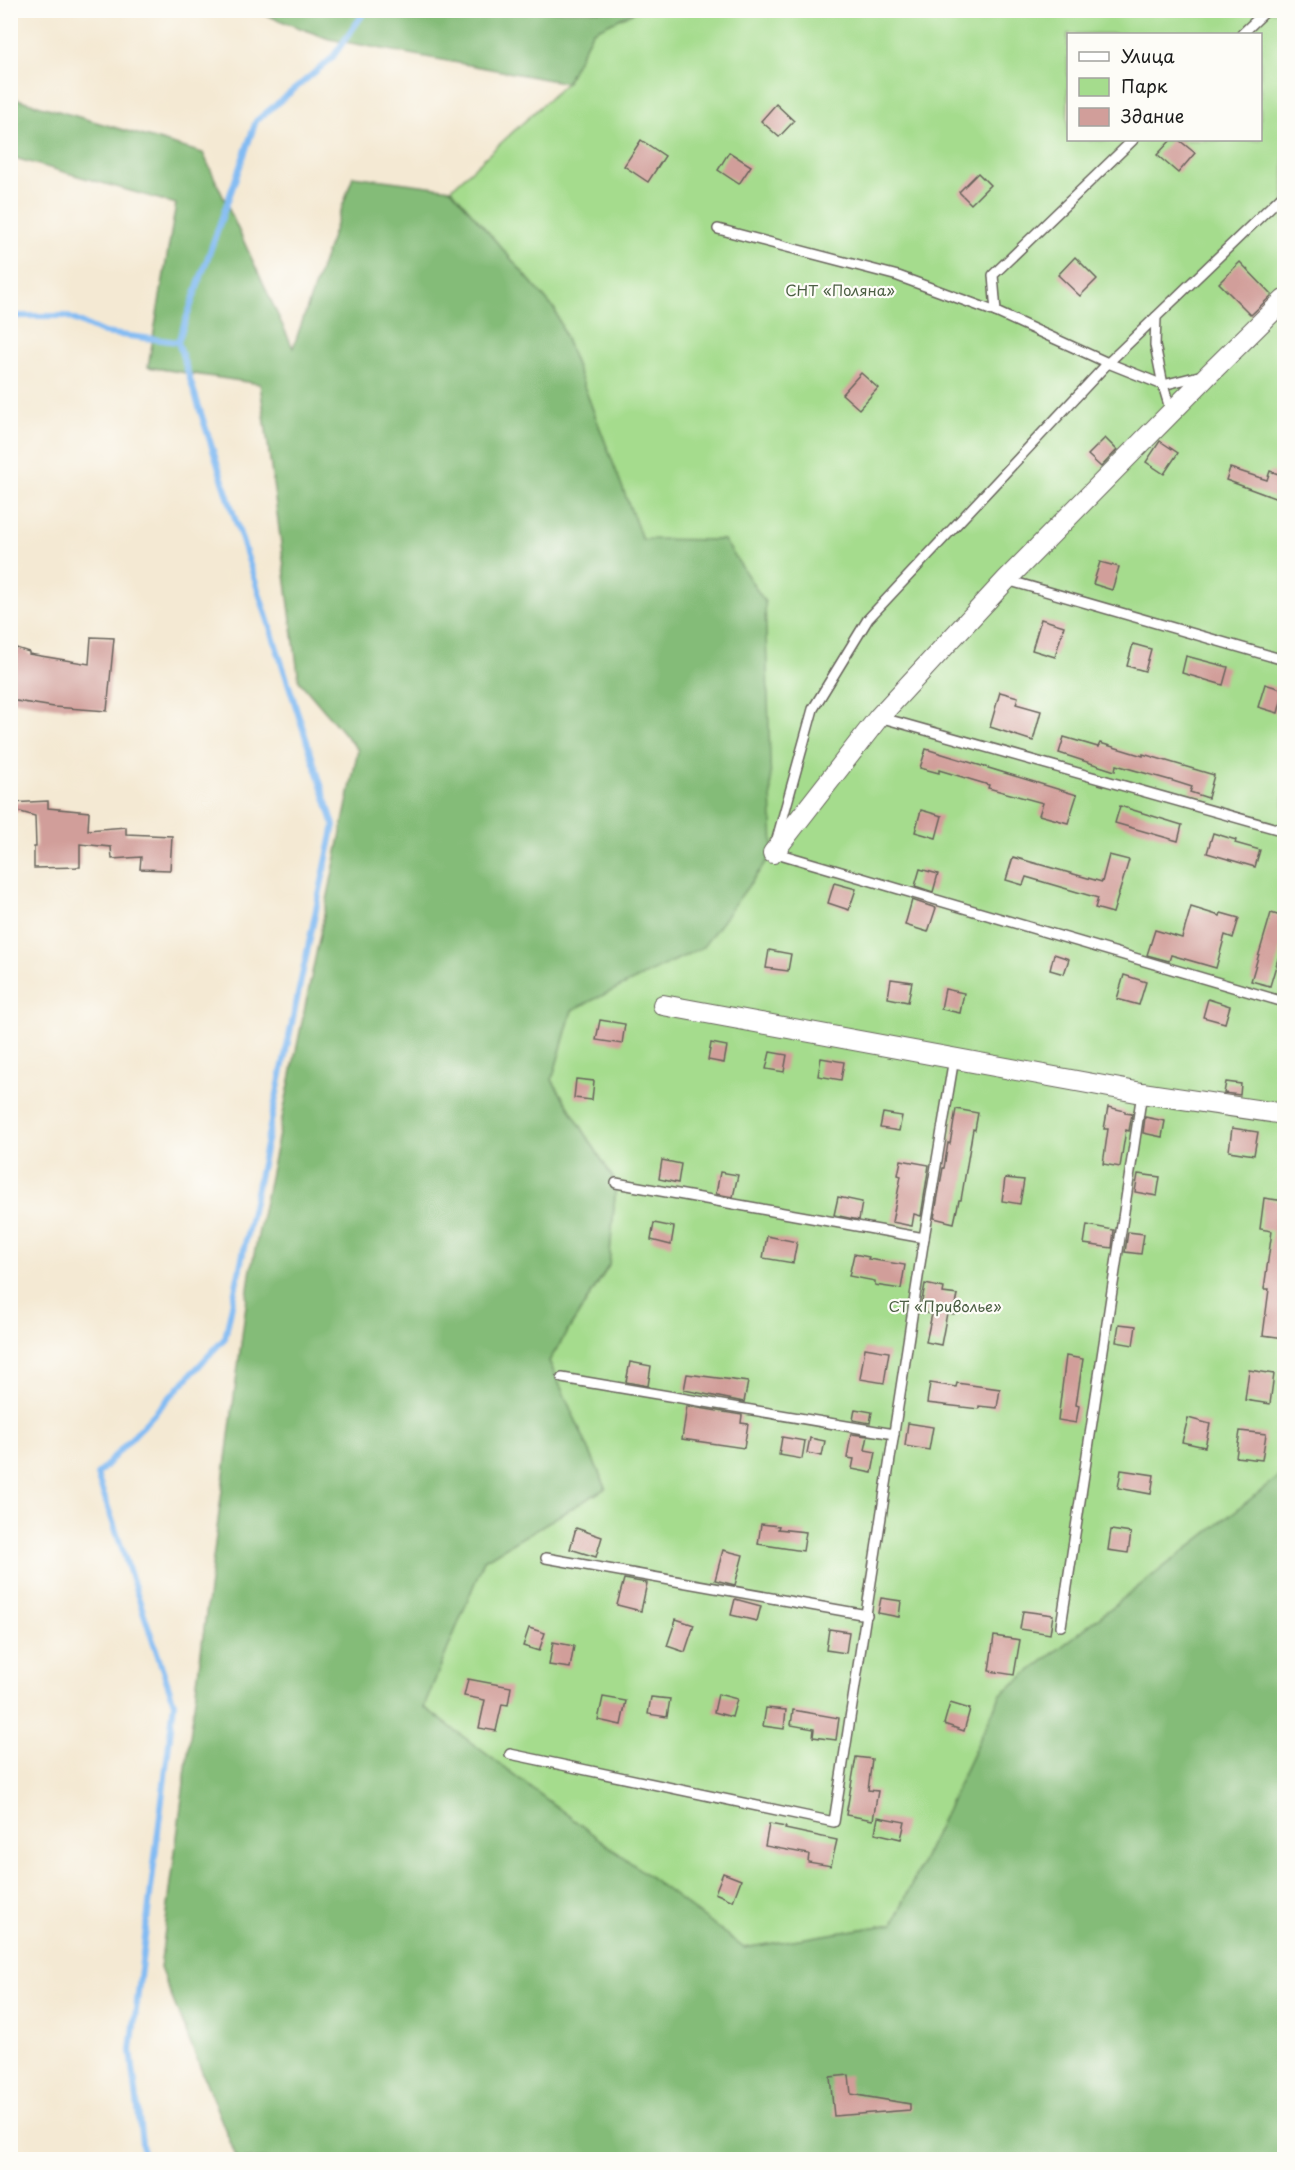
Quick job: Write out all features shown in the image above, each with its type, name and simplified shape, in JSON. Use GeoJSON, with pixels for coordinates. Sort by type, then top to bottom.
{"type":"FeatureCollection","features":[{"type":"Feature","properties":{"kind":"street"},"geometry":{"type":"LineString","coordinates":[[773,853],[879,717],[1006,580],[1284,300]]}},
{"type":"Feature","properties":{"kind":"street"},"geometry":{"type":"LineString","coordinates":[[663,1005],[1142,1093],[1284,1114]]}},
{"type":"Feature","properties":{"kind":"lane"},"geometry":{"type":"LineString","coordinates":[[1243,33],[1267,10]]}},
{"type":"Feature","properties":{"kind":"lane"},"geometry":{"type":"LineString","coordinates":[[996,312],[993,275],[1132,141]]}},
{"type":"Feature","properties":{"kind":"lane"},"geometry":{"type":"LineString","coordinates":[[1284,194],[1108,363],[868,619],[813,710],[773,853],[1284,1002]]}},
{"type":"Feature","properties":{"kind":"lane"},"geometry":{"type":"LineString","coordinates":[[718,229],[898,276],[996,312],[1108,363],[1163,385],[1209,374]]}},
{"type":"Feature","properties":{"kind":"lane"},"geometry":{"type":"LineString","coordinates":[[1156,316],[1155,345],[1171,412]]}},
{"type":"Feature","properties":{"kind":"lane"},"geometry":{"type":"LineString","coordinates":[[1006,580],[1284,660]]}},
{"type":"Feature","properties":{"kind":"lane"},"geometry":{"type":"LineString","coordinates":[[879,717],[1284,831]]}},
{"type":"Feature","properties":{"kind":"lane"},"geometry":{"type":"LineString","coordinates":[[510,1754],[834,1822],[954,1058]]}},
{"type":"Feature","properties":{"kind":"lane"},"geometry":{"type":"LineString","coordinates":[[1061,1626],[1142,1093]]}},
{"type":"Feature","properties":{"kind":"lane"},"geometry":{"type":"LineString","coordinates":[[616,1183],[924,1238]]}},
{"type":"Feature","properties":{"kind":"lane"},"geometry":{"type":"LineString","coordinates":[[562,1378],[894,1434]]}},
{"type":"Feature","properties":{"kind":"lane"},"geometry":{"type":"LineString","coordinates":[[1284,1452],[1284,1457]]}},
{"type":"Feature","properties":{"kind":"lane"},"geometry":{"type":"LineString","coordinates":[[546,1558],[867,1616]]}},
{"type":"Feature","properties":{"kind":"green space"},"geometry":{"type":"Polygon","coordinates":[[[255,11],[636,11],[593,31],[566,83],[329,39],[255,11]]]}},
{"type":"Feature","properties":{"kind":"green space","name":"СТ «Приволье»"},"geometry":{"type":"Polygon","coordinates":[[[636,11],[1284,11],[1284,1473],[1001,1694],[893,1924],[744,1948],[424,1707],[484,1560],[606,1488],[549,1361],[609,1266],[616,1183],[552,1080],[572,1010],[703,947],[724,540],[642,540],[555,310],[451,189],[566,83],[593,31],[636,11]]]}},
{"type":"Feature","properties":{"kind":"green space"},"geometry":{"type":"Polygon","coordinates":[[[10,97],[203,153],[293,348],[353,176],[451,189],[555,310],[642,539],[724,540],[765,602],[773,853],[703,947],[572,1010],[552,1080],[616,1183],[609,1265],[549,1361],[606,1488],[484,1560],[424,1707],[744,1948],[893,1924],[1001,1694],[1284,1473],[1284,2159],[237,2159],[160,1968],[250,1274],[358,750],[299,681],[260,384],[148,367],[176,204],[11,157],[10,97]]]}},
{"type":"Feature","properties":{"kind":"building"},"geometry":{"type":"Polygon","coordinates":[[[776,104],[794,121],[779,137],[761,121],[776,104]]]}},
{"type":"Feature","properties":{"kind":"building"},"geometry":{"type":"Polygon","coordinates":[[[641,140],[665,156],[648,182],[624,166],[641,140]]]}},
{"type":"Feature","properties":{"kind":"building"},"geometry":{"type":"Polygon","coordinates":[[[1170,141],[1180,141],[1195,153],[1178,173],[1157,155],[1170,141]]]}},
{"type":"Feature","properties":{"kind":"building"},"geometry":{"type":"Polygon","coordinates":[[[729,152],[751,166],[739,184],[718,170],[729,152]]]}},
{"type":"Feature","properties":{"kind":"building"},"geometry":{"type":"Polygon","coordinates":[[[978,173],[990,185],[971,204],[959,192],[978,173]]]}},
{"type":"Feature","properties":{"kind":"building"},"geometry":{"type":"Polygon","coordinates":[[[1075,257],[1097,279],[1080,296],[1058,275],[1075,257]]]}},
{"type":"Feature","properties":{"kind":"building"},"geometry":{"type":"Polygon","coordinates":[[[1240,262],[1272,295],[1251,315],[1219,283],[1240,262]]]}},
{"type":"Feature","properties":{"kind":"building"},"geometry":{"type":"Polygon","coordinates":[[[861,373],[878,388],[859,409],[842,394],[861,373]]]}},
{"type":"Feature","properties":{"kind":"building"},"geometry":{"type":"Polygon","coordinates":[[[1105,438],[1117,450],[1101,467],[1088,455],[1105,438]]]}},
{"type":"Feature","properties":{"kind":"building"},"geometry":{"type":"Polygon","coordinates":[[[1160,441],[1178,453],[1164,474],[1146,462],[1160,441]]]}},
{"type":"Feature","properties":{"kind":"building"},"geometry":{"type":"Polygon","coordinates":[[[1230,468],[1267,480],[1270,471],[1284,476],[1284,489],[1280,500],[1226,480],[1230,468]]]}},
{"type":"Feature","properties":{"kind":"building"},"geometry":{"type":"Polygon","coordinates":[[[1100,562],[1119,567],[1112,590],[1093,584],[1100,562]]]}},
{"type":"Feature","properties":{"kind":"building"},"geometry":{"type":"Polygon","coordinates":[[[1041,619],[1064,626],[1055,657],[1032,650],[1041,619]]]}},
{"type":"Feature","properties":{"kind":"building"},"geometry":{"type":"Polygon","coordinates":[[[91,637],[114,638],[107,711],[54,707],[10,700],[10,646],[29,652],[29,654],[89,664],[91,637]]]}},
{"type":"Feature","properties":{"kind":"building"},"geometry":{"type":"Polygon","coordinates":[[[1133,644],[1151,649],[1145,671],[1127,666],[1133,644]]]}},
{"type":"Feature","properties":{"kind":"building"},"geometry":{"type":"Polygon","coordinates":[[[1186,656],[1228,667],[1223,685],[1182,673],[1186,656]]]}},
{"type":"Feature","properties":{"kind":"building"},"geometry":{"type":"Polygon","coordinates":[[[1265,684],[1284,690],[1278,713],[1258,707],[1265,684]]]}},
{"type":"Feature","properties":{"kind":"building"},"geometry":{"type":"Polygon","coordinates":[[[1000,692],[1018,697],[1016,704],[1041,711],[1033,741],[990,727],[1000,692]]]}},
{"type":"Feature","properties":{"kind":"building"},"geometry":{"type":"Polygon","coordinates":[[[1064,737],[1098,747],[1100,743],[1214,775],[1208,798],[1190,792],[1192,787],[1173,781],[1116,765],[1115,771],[1059,753],[1064,737]]]}},
{"type":"Feature","properties":{"kind":"building"},"geometry":{"type":"Polygon","coordinates":[[[926,749],[1077,795],[1068,823],[1039,815],[1043,803],[988,788],[989,785],[939,770],[939,773],[920,768],[926,749]]]}},
{"type":"Feature","properties":{"kind":"building"},"geometry":{"type":"Polygon","coordinates":[[[48,801],[48,808],[89,812],[88,830],[126,827],[126,834],[172,836],[170,870],[140,869],[141,857],[112,859],[111,847],[80,844],[80,867],[34,868],[35,816],[10,809],[10,803],[48,801]]]}},
{"type":"Feature","properties":{"kind":"building"},"geometry":{"type":"Polygon","coordinates":[[[1120,806],[1182,825],[1178,841],[1115,823],[1120,806]]]}},
{"type":"Feature","properties":{"kind":"building"},"geometry":{"type":"Polygon","coordinates":[[[921,810],[942,816],[936,838],[915,832],[921,810]]]}},
{"type":"Feature","properties":{"kind":"building"},"geometry":{"type":"Polygon","coordinates":[[[1213,833],[1236,840],[1235,843],[1260,850],[1255,867],[1207,853],[1213,833]]]}},
{"type":"Feature","properties":{"kind":"building"},"geometry":{"type":"Polygon","coordinates":[[[1109,855],[1129,860],[1113,913],[1095,908],[1098,898],[1026,877],[1023,885],[1006,880],[1013,857],[1102,882],[1109,855]]]}},
{"type":"Feature","properties":{"kind":"building"},"geometry":{"type":"Polygon","coordinates":[[[920,869],[938,874],[933,892],[915,886],[920,869]]]}},
{"type":"Feature","properties":{"kind":"building"},"geometry":{"type":"Polygon","coordinates":[[[834,883],[856,889],[849,910],[828,903],[834,883]]]}},
{"type":"Feature","properties":{"kind":"building"},"geometry":{"type":"Polygon","coordinates":[[[912,900],[936,908],[928,932],[905,925],[912,900]]]}},
{"type":"Feature","properties":{"kind":"building"},"geometry":{"type":"Polygon","coordinates":[[[1191,907],[1220,916],[1221,913],[1239,918],[1233,938],[1225,935],[1216,968],[1171,955],[1169,961],[1147,955],[1155,930],[1182,938],[1191,907]]]}},
{"type":"Feature","properties":{"kind":"building"},"geometry":{"type":"Polygon","coordinates":[[[1271,913],[1284,917],[1284,939],[1270,986],[1251,981],[1271,913]]]}},
{"type":"Feature","properties":{"kind":"building"},"geometry":{"type":"Polygon","coordinates":[[[769,950],[791,954],[788,971],[766,968],[769,950]]]}},
{"type":"Feature","properties":{"kind":"building"},"geometry":{"type":"Polygon","coordinates":[[[1054,954],[1069,959],[1064,974],[1050,970],[1054,954]]]}},
{"type":"Feature","properties":{"kind":"building"},"geometry":{"type":"Polygon","coordinates":[[[1124,975],[1146,982],[1139,1005],[1117,999],[1124,975]]]}},
{"type":"Feature","properties":{"kind":"building"},"geometry":{"type":"Polygon","coordinates":[[[891,979],[912,982],[908,1002],[888,998],[891,979]]]}},
{"type":"Feature","properties":{"kind":"building"},"geometry":{"type":"Polygon","coordinates":[[[945,989],[964,993],[960,1013],[941,1009],[945,989]]]}},
{"type":"Feature","properties":{"kind":"building"},"geometry":{"type":"Polygon","coordinates":[[[1208,999],[1230,1006],[1225,1023],[1203,1017],[1208,999]]]}},
{"type":"Feature","properties":{"kind":"building"},"geometry":{"type":"Polygon","coordinates":[[[600,1020],[625,1024],[622,1044],[596,1040],[600,1020]]]}},
{"type":"Feature","properties":{"kind":"building"},"geometry":{"type":"Polygon","coordinates":[[[711,1043],[727,1046],[724,1063],[708,1060],[711,1043]]]}},
{"type":"Feature","properties":{"kind":"building"},"geometry":{"type":"Polygon","coordinates":[[[770,1052],[787,1055],[784,1072],[766,1069],[770,1052]]]}},
{"type":"Feature","properties":{"kind":"building"},"geometry":{"type":"Polygon","coordinates":[[[821,1058],[844,1062],[841,1080],[818,1076],[821,1058]]]}},
{"type":"Feature","properties":{"kind":"building"},"geometry":{"type":"Polygon","coordinates":[[[576,1079],[594,1081],[592,1100],[574,1098],[576,1079]]]}},
{"type":"Feature","properties":{"kind":"building"},"geometry":{"type":"Polygon","coordinates":[[[1226,1082],[1241,1084],[1240,1095],[1224,1093],[1226,1082]]]}},
{"type":"Feature","properties":{"kind":"building"},"geometry":{"type":"Polygon","coordinates":[[[1108,1107],[1132,1114],[1129,1131],[1126,1130],[1120,1167],[1103,1164],[1108,1129],[1104,1129],[1108,1107]]]}},
{"type":"Feature","properties":{"kind":"building"},"geometry":{"type":"Polygon","coordinates":[[[956,1109],[978,1113],[975,1130],[973,1129],[961,1200],[959,1200],[954,1223],[934,1218],[956,1109]]]}},
{"type":"Feature","properties":{"kind":"building"},"geometry":{"type":"Polygon","coordinates":[[[883,1113],[902,1116],[899,1131],[880,1128],[883,1113]]]}},
{"type":"Feature","properties":{"kind":"building"},"geometry":{"type":"Polygon","coordinates":[[[1145,1117],[1165,1121],[1162,1137],[1143,1133],[1145,1117]]]}},
{"type":"Feature","properties":{"kind":"building"},"geometry":{"type":"Polygon","coordinates":[[[1232,1128],[1258,1132],[1254,1155],[1229,1151],[1232,1128]]]}},
{"type":"Feature","properties":{"kind":"building"},"geometry":{"type":"Polygon","coordinates":[[[662,1160],[681,1164],[678,1183],[659,1179],[662,1160]]]}},
{"type":"Feature","properties":{"kind":"building"},"geometry":{"type":"Polygon","coordinates":[[[901,1160],[929,1165],[921,1216],[914,1214],[912,1226],[892,1222],[901,1176],[898,1175],[901,1160]]]}},
{"type":"Feature","properties":{"kind":"building"},"geometry":{"type":"Polygon","coordinates":[[[720,1172],[738,1175],[733,1197],[716,1194],[720,1172]]]}},
{"type":"Feature","properties":{"kind":"building"},"geometry":{"type":"Polygon","coordinates":[[[1138,1174],[1160,1177],[1157,1196],[1135,1192],[1138,1174]]]}},
{"type":"Feature","properties":{"kind":"building"},"geometry":{"type":"Polygon","coordinates":[[[1005,1178],[1024,1180],[1020,1204],[1002,1201],[1005,1178]]]}},
{"type":"Feature","properties":{"kind":"building"},"geometry":{"type":"Polygon","coordinates":[[[838,1197],[862,1202],[859,1220],[834,1215],[838,1197]]]}},
{"type":"Feature","properties":{"kind":"building"},"geometry":{"type":"Polygon","coordinates":[[[1264,1198],[1284,1201],[1284,1338],[1263,1335],[1269,1289],[1264,1289],[1272,1231],[1260,1229],[1264,1198]]]}},
{"type":"Feature","properties":{"kind":"building"},"geometry":{"type":"Polygon","coordinates":[[[654,1223],[674,1227],[671,1245],[651,1240],[654,1223]]]}},
{"type":"Feature","properties":{"kind":"building"},"geometry":{"type":"Polygon","coordinates":[[[1087,1225],[1114,1230],[1112,1248],[1084,1244],[1087,1225]]]}},
{"type":"Feature","properties":{"kind":"building"},"geometry":{"type":"Polygon","coordinates":[[[1128,1232],[1144,1234],[1141,1254],[1125,1252],[1128,1232]]]}},
{"type":"Feature","properties":{"kind":"building"},"geometry":{"type":"Polygon","coordinates":[[[767,1236],[797,1242],[793,1263],[763,1258],[767,1236]]]}},
{"type":"Feature","properties":{"kind":"building"},"geometry":{"type":"Polygon","coordinates":[[[854,1254],[869,1257],[868,1259],[905,1265],[901,1289],[875,1285],[875,1281],[849,1276],[854,1254]]]}},
{"type":"Feature","properties":{"kind":"building"},"geometry":{"type":"Polygon","coordinates":[[[925,1284],[944,1288],[943,1293],[958,1295],[954,1314],[947,1313],[941,1345],[926,1342],[932,1314],[920,1312],[925,1284]]]}},
{"type":"Feature","properties":{"kind":"building"},"geometry":{"type":"Polygon","coordinates":[[[1119,1324],[1136,1326],[1133,1345],[1116,1342],[1119,1324]]]}},
{"type":"Feature","properties":{"kind":"building"},"geometry":{"type":"Polygon","coordinates":[[[865,1348],[889,1352],[884,1383],[860,1379],[865,1348]]]}},
{"type":"Feature","properties":{"kind":"building"},"geometry":{"type":"Polygon","coordinates":[[[1066,1356],[1083,1359],[1076,1405],[1079,1406],[1076,1423],[1058,1420],[1066,1356]]]}},
{"type":"Feature","properties":{"kind":"building"},"geometry":{"type":"Polygon","coordinates":[[[630,1362],[651,1366],[648,1386],[626,1382],[630,1362]]]}},
{"type":"Feature","properties":{"kind":"building"},"geometry":{"type":"Polygon","coordinates":[[[1249,1370],[1274,1374],[1270,1404],[1245,1400],[1249,1370]]]}},
{"type":"Feature","properties":{"kind":"building"},"geometry":{"type":"Polygon","coordinates":[[[687,1374],[748,1382],[744,1402],[684,1390],[687,1374]]]}},
{"type":"Feature","properties":{"kind":"building"},"geometry":{"type":"Polygon","coordinates":[[[930,1383],[956,1387],[957,1383],[1000,1389],[997,1408],[979,1406],[979,1409],[927,1403],[930,1383]]]}},
{"type":"Feature","properties":{"kind":"building"},"geometry":{"type":"Polygon","coordinates":[[[687,1406],[742,1415],[741,1423],[748,1424],[744,1448],[682,1439],[687,1406]]]}},
{"type":"Feature","properties":{"kind":"building"},"geometry":{"type":"Polygon","coordinates":[[[855,1409],[872,1412],[870,1423],[853,1420],[855,1409]]]}},
{"type":"Feature","properties":{"kind":"building"},"geometry":{"type":"Polygon","coordinates":[[[1188,1418],[1210,1424],[1205,1447],[1182,1442],[1188,1418]]]}},
{"type":"Feature","properties":{"kind":"building"},"geometry":{"type":"Polygon","coordinates":[[[908,1423],[933,1427],[929,1450],[905,1446],[908,1423]]]}},
{"type":"Feature","properties":{"kind":"building"},"geometry":{"type":"Polygon","coordinates":[[[1240,1431],[1266,1434],[1262,1460],[1236,1457],[1240,1431]]]}},
{"type":"Feature","properties":{"kind":"building"},"geometry":{"type":"Polygon","coordinates":[[[851,1434],[868,1436],[865,1450],[876,1452],[872,1473],[852,1469],[854,1459],[847,1458],[851,1434]]]}},
{"type":"Feature","properties":{"kind":"building"},"geometry":{"type":"Polygon","coordinates":[[[782,1437],[805,1441],[802,1459],[779,1455],[782,1437]]]}},
{"type":"Feature","properties":{"kind":"building"},"geometry":{"type":"Polygon","coordinates":[[[810,1438],[825,1441],[822,1456],[807,1453],[810,1438]]]}},
{"type":"Feature","properties":{"kind":"building"},"geometry":{"type":"Polygon","coordinates":[[[1121,1470],[1154,1475],[1151,1494],[1118,1488],[1121,1470]]]}},
{"type":"Feature","properties":{"kind":"building"},"geometry":{"type":"Polygon","coordinates":[[[761,1524],[779,1526],[778,1529],[806,1532],[803,1551],[758,1544],[761,1524]]]}},
{"type":"Feature","properties":{"kind":"building"},"geometry":{"type":"Polygon","coordinates":[[[576,1528],[602,1537],[596,1557],[570,1549],[576,1528]]]}},
{"type":"Feature","properties":{"kind":"building"},"geometry":{"type":"Polygon","coordinates":[[[1111,1530],[1131,1533],[1128,1553],[1108,1550],[1111,1530]]]}},
{"type":"Feature","properties":{"kind":"building"},"geometry":{"type":"Polygon","coordinates":[[[723,1550],[743,1555],[735,1585],[715,1580],[723,1550]]]}},
{"type":"Feature","properties":{"kind":"building"},"geometry":{"type":"Polygon","coordinates":[[[624,1579],[647,1583],[641,1611],[617,1605],[624,1579]]]}},
{"type":"Feature","properties":{"kind":"building"},"geometry":{"type":"Polygon","coordinates":[[[881,1598],[901,1601],[899,1617],[878,1613],[881,1598]]]}},
{"type":"Feature","properties":{"kind":"building"},"geometry":{"type":"Polygon","coordinates":[[[735,1599],[761,1606],[757,1621],[731,1615],[735,1599]]]}},
{"type":"Feature","properties":{"kind":"building"},"geometry":{"type":"Polygon","coordinates":[[[1023,1611],[1053,1615],[1050,1634],[1020,1629],[1023,1611]]]}},
{"type":"Feature","properties":{"kind":"building"},"geometry":{"type":"Polygon","coordinates":[[[676,1619],[694,1625],[685,1652],[667,1646],[676,1619]]]}},
{"type":"Feature","properties":{"kind":"building"},"geometry":{"type":"Polygon","coordinates":[[[529,1628],[545,1633],[539,1651],[523,1646],[529,1628]]]}},
{"type":"Feature","properties":{"kind":"building"},"geometry":{"type":"Polygon","coordinates":[[[829,1629],[849,1632],[846,1653],[826,1650],[829,1629]]]}},
{"type":"Feature","properties":{"kind":"building"},"geometry":{"type":"Polygon","coordinates":[[[994,1636],[1020,1640],[1014,1675],[989,1671],[994,1636]]]}},
{"type":"Feature","properties":{"kind":"building"},"geometry":{"type":"Polygon","coordinates":[[[553,1642],[574,1646],[570,1668],[549,1665],[553,1642]]]}},
{"type":"Feature","properties":{"kind":"building"},"geometry":{"type":"Polygon","coordinates":[[[468,1679],[511,1687],[508,1705],[502,1704],[496,1731],[479,1728],[485,1700],[464,1696],[468,1679]]]}},
{"type":"Feature","properties":{"kind":"building"},"geometry":{"type":"Polygon","coordinates":[[[718,1694],[737,1699],[732,1717],[714,1712],[718,1694]]]}},
{"type":"Feature","properties":{"kind":"building"},"geometry":{"type":"Polygon","coordinates":[[[603,1697],[626,1701],[621,1725],[598,1720],[603,1697]]]}},
{"type":"Feature","properties":{"kind":"building"},"geometry":{"type":"Polygon","coordinates":[[[651,1697],[670,1699],[667,1717],[648,1714],[651,1697]]]}},
{"type":"Feature","properties":{"kind":"building"},"geometry":{"type":"Polygon","coordinates":[[[950,1703],[970,1709],[964,1731],[944,1724],[950,1703]]]}},
{"type":"Feature","properties":{"kind":"building"},"geometry":{"type":"Polygon","coordinates":[[[766,1708],[786,1710],[784,1729],[763,1726],[766,1708]]]}},
{"type":"Feature","properties":{"kind":"building"},"geometry":{"type":"Polygon","coordinates":[[[793,1710],[839,1718],[836,1740],[813,1737],[814,1729],[791,1725],[793,1710]]]}},
{"type":"Feature","properties":{"kind":"building"},"geometry":{"type":"Polygon","coordinates":[[[856,1757],[872,1759],[868,1790],[878,1791],[873,1820],[846,1815],[856,1757]]]}},
{"type":"Feature","properties":{"kind":"building"},"geometry":{"type":"Polygon","coordinates":[[[878,1817],[905,1822],[901,1839],[875,1833],[878,1817]]]}},
{"type":"Feature","properties":{"kind":"building"},"geometry":{"type":"Polygon","coordinates":[[[769,1824],[837,1840],[831,1866],[808,1862],[809,1854],[765,1846],[769,1824]]]}},
{"type":"Feature","properties":{"kind":"building"},"geometry":{"type":"Polygon","coordinates":[[[723,1873],[741,1880],[733,1901],[715,1893],[723,1873]]]}},
{"type":"Feature","properties":{"kind":"building"},"geometry":{"type":"Polygon","coordinates":[[[849,2075],[851,2094],[910,2104],[910,2110],[834,2116],[830,2077],[849,2075]]]}},
{"type":"Feature","properties":{"kind":"waterway"},"geometry":{"type":"LineString","coordinates":[[144,2160],[131,2050],[174,1703],[97,1475],[225,1338],[334,825],[178,342],[256,121],[332,58],[366,10]]}},
{"type":"Feature","properties":{"kind":"waterway"},"geometry":{"type":"LineString","coordinates":[[10,316],[66,316],[104,333],[178,342]]}},
{"type":"Feature","properties":{"kind":"park label","name":"СНТ «Поляна»"},"geometry":{"type":"Point","coordinates":[840,291]}}]}
